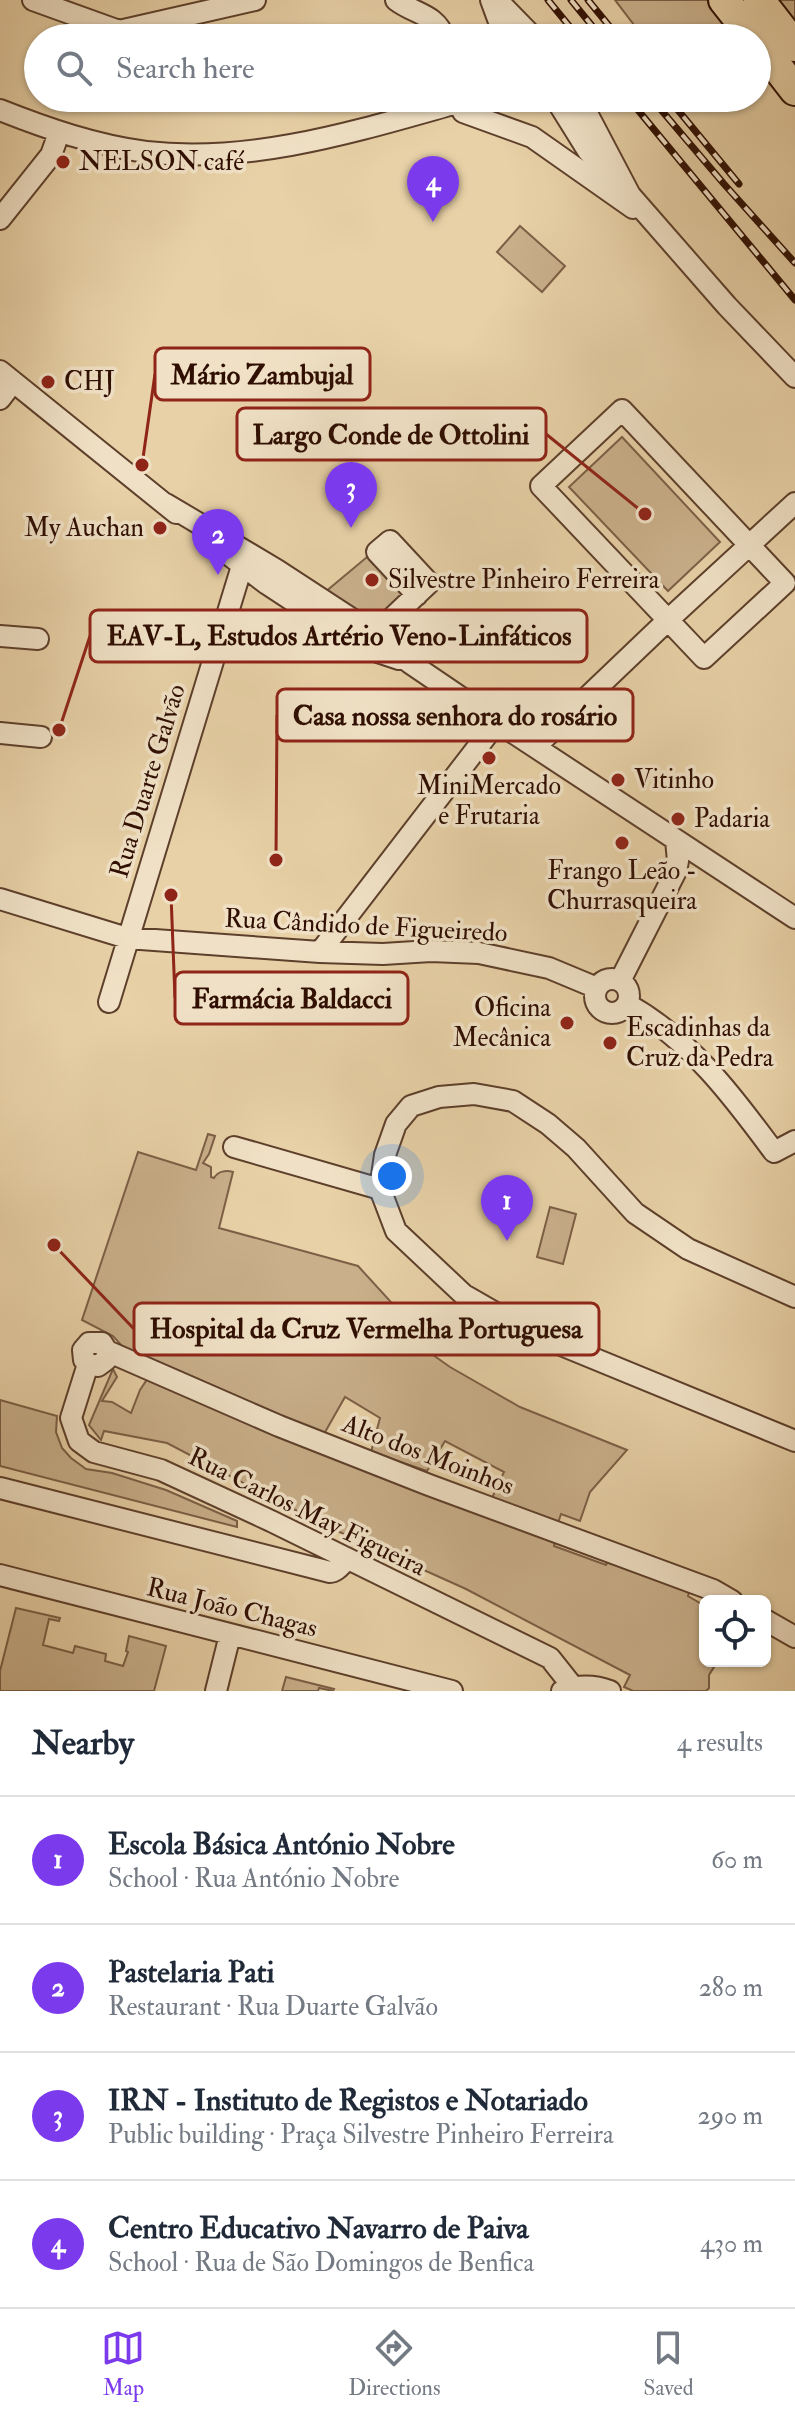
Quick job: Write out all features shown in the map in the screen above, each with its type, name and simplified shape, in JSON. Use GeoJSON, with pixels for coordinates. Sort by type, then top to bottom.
{"type":"FeatureCollection","features":[{"type":"Feature","properties":{"kind":"highway"},"geometry":{"type":"LineString","coordinates":[[724,0],[743,24]]}},
{"type":"Feature","properties":{"kind":"highway"},"geometry":{"type":"LineString","coordinates":[[759,0],[795,46]]}},
{"type":"Feature","properties":{"kind":"highway"},"geometry":{"type":"LineString","coordinates":[[771,59],[795,90]]}},
{"type":"Feature","properties":{"kind":"street"},"geometry":{"type":"LineString","coordinates":[[33,0],[100,24]]}},
{"type":"Feature","properties":{"kind":"street"},"geometry":{"type":"LineString","coordinates":[[137,24],[178,8],[255,0]]}},
{"type":"Feature","properties":{"kind":"street"},"geometry":{"type":"LineString","coordinates":[[396,0],[438,24]]}},
{"type":"Feature","properties":{"kind":"street"},"geometry":{"type":"LineString","coordinates":[[495,6],[507,24]]}},
{"type":"Feature","properties":{"kind":"street"},"geometry":{"type":"LineString","coordinates":[[495,6],[512,13],[522,24]]}},
{"type":"Feature","properties":{"kind":"street"},"geometry":{"type":"LineString","coordinates":[[0,110],[59,133],[135,150],[195,155],[247,152],[399,120],[447,117],[455,112]]}},
{"type":"Feature","properties":{"kind":"street"},"geometry":{"type":"LineString","coordinates":[[480,112],[561,155],[653,223]]}},
{"type":"Feature","properties":{"kind":"street"},"geometry":{"type":"LineString","coordinates":[[564,112],[588,151],[795,377]]}},
{"type":"Feature","properties":{"kind":"street"},"geometry":{"type":"LineString","coordinates":[[586,112],[630,195]]}},
{"type":"Feature","properties":{"kind":"street"},"geometry":{"type":"LineString","coordinates":[[0,219],[51,155],[59,133]]}},
{"type":"Feature","properties":{"kind":"street"},"geometry":{"type":"LineString","coordinates":[[0,399],[6,377],[166,504],[363,647],[410,663]]}},
{"type":"Feature","properties":{"kind":"street"},"geometry":{"type":"LineString","coordinates":[[622,410],[748,544],[785,583],[704,658],[541,486],[622,410]]}},
{"type":"Feature","properties":{"kind":"street"},"geometry":{"type":"LineString","coordinates":[[535,747],[795,503]]}},
{"type":"Feature","properties":{"kind":"street"},"geometry":{"type":"LineString","coordinates":[[240,557],[375,634],[410,663],[497,722],[795,918]]}},
{"type":"Feature","properties":{"kind":"street","name":"Rua Duarte Galvão"},"geometry":{"type":"LineString","coordinates":[[109,1002],[240,557]]}},
{"type":"Feature","properties":{"kind":"street"},"geometry":{"type":"LineString","coordinates":[[375,634],[417,595]]}},
{"type":"Feature","properties":{"kind":"street"},"geometry":{"type":"LineString","coordinates":[[0,636],[38,639]]}},
{"type":"Feature","properties":{"kind":"street"},"geometry":{"type":"LineString","coordinates":[[320,952],[497,722]]}},
{"type":"Feature","properties":{"kind":"street"},"geometry":{"type":"LineString","coordinates":[[0,733],[41,737]]}},
{"type":"Feature","properties":{"kind":"street"},"geometry":{"type":"LineString","coordinates":[[620,981],[676,871],[676,840]]}},
{"type":"Feature","properties":{"kind":"street","name":"Rua Cândido de Figueiredo"},"geometry":{"type":"LineString","coordinates":[[0,899],[127,938],[320,952],[479,953],[549,968],[597,988],[595,999],[603,1010],[619,1012],[627,1004],[651,1018],[691,1051],[728,1089],[774,1152],[795,1141]]}},
{"type":"Feature","properties":{"kind":"street"},"geometry":{"type":"LineString","coordinates":[[597,988],[607,980],[620,981],[628,990],[627,1004]]}},
{"type":"Feature","properties":{"kind":"street"},"geometry":{"type":"LineString","coordinates":[[795,1297],[688,1249],[635,1213],[576,1148],[548,1124],[513,1101],[474,1094],[439,1097],[411,1106],[396,1124],[385,1155],[380,1189],[396,1231],[464,1295],[527,1331],[795,1441]]}},
{"type":"Feature","properties":{"kind":"street"},"geometry":{"type":"LineString","coordinates":[[234,1147],[380,1189]]}},
{"type":"Feature","properties":{"kind":"street","name":"Rua Carlos May Figueira"},"geometry":{"type":"LineString","coordinates":[[107,1351],[102,1343],[89,1343],[83,1350],[88,1364],[71,1418],[79,1441],[94,1452],[161,1470],[550,1658],[567,1689]]}},
{"type":"Feature","properties":{"kind":"street","name":"Alto dos Moinhos"},"geometry":{"type":"LineString","coordinates":[[107,1351],[279,1426],[722,1595]]}},
{"type":"Feature","properties":{"kind":"street"},"geometry":{"type":"LineString","coordinates":[[0,1488],[330,1572],[348,1559]]}},
{"type":"Feature","properties":{"kind":"street","name":"Rua João Chagas"},"geometry":{"type":"LineString","coordinates":[[0,1575],[452,1691]]}},
{"type":"Feature","properties":{"kind":"street"},"geometry":{"type":"LineString","coordinates":[[771,1623],[795,1637]]}},
{"type":"Feature","properties":{"kind":"street"},"geometry":{"type":"LineString","coordinates":[[216,1691],[228,1643]]}},
{"type":"Feature","properties":{"kind":"street"},"geometry":{"type":"LineString","coordinates":[[567,1689],[596,1686],[610,1691]]}},
{"type":"Feature","properties":{"kind":"shaded area"},"geometry":{"type":"Polygon","coordinates":[[[615,0],[795,0],[795,25],[633,24],[615,0]]]}},
{"type":"Feature","properties":{"kind":"shaded area"},"geometry":{"type":"Polygon","coordinates":[[[520,226],[565,266],[542,292],[497,252],[520,226]]]}},
{"type":"Feature","properties":{"kind":"shaded area"},"geometry":{"type":"Polygon","coordinates":[[[622,437],[720,542],[668,591],[569,487],[622,437]]]}},
{"type":"Feature","properties":{"kind":"shaded area"},"geometry":{"type":"Polygon","coordinates":[[[367,557],[405,597],[373,627],[324,593],[367,557]]]}},
{"type":"Feature","properties":{"kind":"shaded area"},"geometry":{"type":"Polygon","coordinates":[[[208,1134],[215,1136],[203,1163],[211,1167],[211,1177],[222,1172],[233,1172],[219,1228],[358,1266],[401,1313],[392,1326],[450,1367],[520,1407],[627,1450],[590,1492],[580,1521],[561,1514],[558,1523],[492,1498],[504,1472],[445,1441],[427,1471],[371,1452],[380,1418],[345,1397],[324,1434],[122,1346],[113,1336],[82,1320],[138,1152],[196,1170],[208,1134]]]}},
{"type":"Feature","properties":{"kind":"shaded area"},"geometry":{"type":"Polygon","coordinates":[[[550,1207],[576,1214],[563,1264],[537,1257],[550,1207]]]}},
{"type":"Feature","properties":{"kind":"shaded area"},"geometry":{"type":"Polygon","coordinates":[[[113,1369],[117,1377],[102,1401],[112,1402],[131,1413],[148,1378],[556,1536],[554,1546],[606,1565],[610,1557],[691,1586],[688,1596],[699,1602],[699,1667],[714,1667],[709,1675],[709,1688],[706,1691],[633,1691],[624,1687],[630,1675],[466,1589],[322,1524],[167,1443],[104,1431],[101,1440],[89,1425],[113,1369]]]}},
{"type":"Feature","properties":{"kind":"shaded area"},"geometry":{"type":"Polygon","coordinates":[[[0,1400],[57,1416],[56,1432],[62,1448],[86,1469],[112,1473],[166,1490],[237,1521],[237,1527],[0,1466],[0,1400]]]}},
{"type":"Feature","properties":{"kind":"shaded area"},"geometry":{"type":"Polygon","coordinates":[[[16,1608],[60,1618],[59,1621],[49,1619],[43,1645],[73,1653],[75,1646],[106,1654],[105,1661],[123,1666],[129,1636],[166,1646],[154,1691],[0,1691],[0,1671],[16,1608]]]}},
{"type":"Feature","properties":{"kind":"shaded area"},"geometry":{"type":"Polygon","coordinates":[[[286,1677],[334,1689],[282,1691],[286,1677]]]}},
{"type":"Feature","properties":{"kind":"railway"},"geometry":{"type":"LineString","coordinates":[[548,0],[568,24]]}},
{"type":"Feature","properties":{"kind":"railway"},"geometry":{"type":"LineString","coordinates":[[571,0],[591,24]]}},
{"type":"Feature","properties":{"kind":"railway"},"geometry":{"type":"LineString","coordinates":[[588,0],[608,24]]}},
{"type":"Feature","properties":{"kind":"railway"},"geometry":{"type":"LineString","coordinates":[[640,112],[795,300]]}},
{"type":"Feature","properties":{"kind":"railway"},"geometry":{"type":"LineString","coordinates":[[663,112],[795,263]]}},
{"type":"Feature","properties":{"kind":"railway"},"geometry":{"type":"LineString","coordinates":[[680,112],[739,184]]}},
{"type":"Feature","properties":{"kind":"place","name":"NELSON café"},"geometry":{"type":"Point","coordinates":[63,162]}},
{"type":"Feature","properties":{"kind":"place","name":"Centro Educativo Navarro de Paiva"},"geometry":{"type":"Point","coordinates":[433,222]}},
{"type":"Feature","properties":{"kind":"place","name":"CHJ"},"geometry":{"type":"Point","coordinates":[48,382]}},
{"type":"Feature","properties":{"kind":"place","name":"Mário Zambujal"},"geometry":{"type":"Point","coordinates":[142,465]}},
{"type":"Feature","properties":{"kind":"place","name":"Largo Conde de Ottolini"},"geometry":{"type":"Point","coordinates":[645,514]}},
{"type":"Feature","properties":{"kind":"place","name":"My Auchan"},"geometry":{"type":"Point","coordinates":[160,528]}},
{"type":"Feature","properties":{"kind":"place","name":"IRN - Instituto de Registos e Notariado"},"geometry":{"type":"Point","coordinates":[351,528]}},
{"type":"Feature","properties":{"kind":"place","name":"Pastelaria Pati"},"geometry":{"type":"Point","coordinates":[218,575]}},
{"type":"Feature","properties":{"kind":"place","name":"Silvestre Pinheiro Ferreira"},"geometry":{"type":"Point","coordinates":[372,580]}},
{"type":"Feature","properties":{"kind":"place","name":"EAV-L, Estudos Artério Veno-Linfáticos"},"geometry":{"type":"Point","coordinates":[59,730]}},
{"type":"Feature","properties":{"kind":"place","name":"MiniMercado e Frutaria"},"geometry":{"type":"Point","coordinates":[489,758]}},
{"type":"Feature","properties":{"kind":"place","name":"Vitinho"},"geometry":{"type":"Point","coordinates":[618,780]}},
{"type":"Feature","properties":{"kind":"place","name":"Padaria"},"geometry":{"type":"Point","coordinates":[678,819]}},
{"type":"Feature","properties":{"kind":"place","name":"Frango Leão - Churrasqueira"},"geometry":{"type":"Point","coordinates":[622,843]}},
{"type":"Feature","properties":{"kind":"place","name":"Casa nossa senhora do rosário"},"geometry":{"type":"Point","coordinates":[276,860]}},
{"type":"Feature","properties":{"kind":"place","name":"Farmácia Baldacci"},"geometry":{"type":"Point","coordinates":[171,895]}},
{"type":"Feature","properties":{"kind":"place","name":"Oficina Mecânica"},"geometry":{"type":"Point","coordinates":[567,1023]}},
{"type":"Feature","properties":{"kind":"place","name":"Escadinhas da Cruz da Pedra"},"geometry":{"type":"Point","coordinates":[610,1043]}},
{"type":"Feature","properties":{"kind":"place","name":"Escola Básica António Nobre"},"geometry":{"type":"Point","coordinates":[507,1241]}},
{"type":"Feature","properties":{"kind":"place","name":"Hospital da Cruz Vermelha Portuguesa"},"geometry":{"type":"Point","coordinates":[54,1245]}}]}
